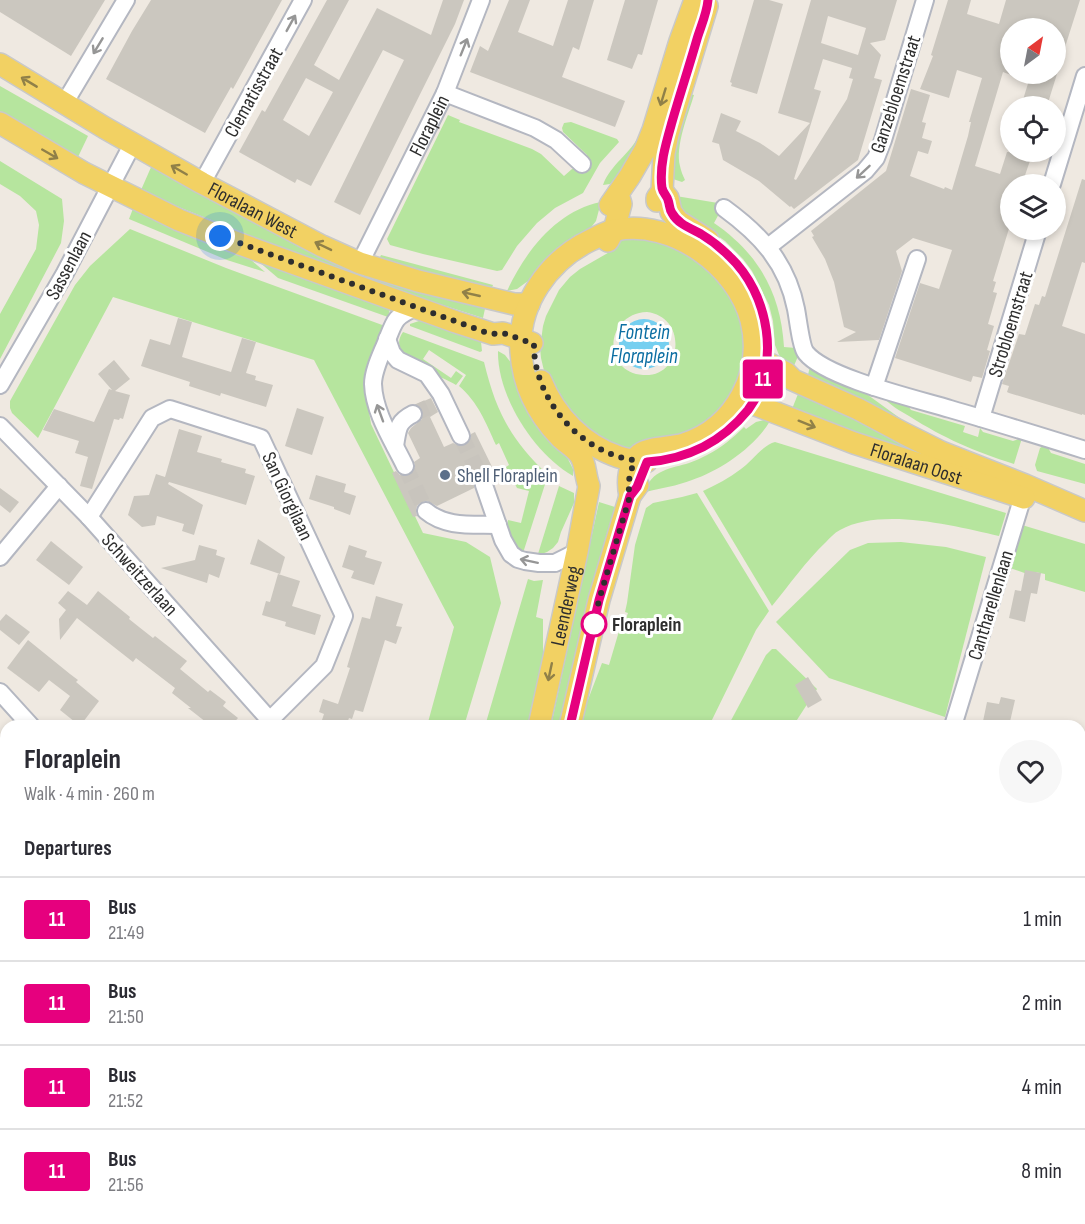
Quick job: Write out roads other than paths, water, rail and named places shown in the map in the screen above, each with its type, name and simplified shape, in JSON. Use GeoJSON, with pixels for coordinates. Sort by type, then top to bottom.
{"type":"FeatureCollection","features":[{"type":"Feature","properties":{"kind":"main road"},"geometry":{"type":"LineString","coordinates":[[525,345],[549,290],[568,269],[605,245],[610,204],[645,150],[680,41],[699,0]]}},
{"type":"Feature","properties":{"kind":"main road"},"geometry":{"type":"LineString","coordinates":[[670,226],[671,212],[668,198],[662,191],[664,153],[699,0]]}},
{"type":"Feature","properties":{"kind":"main road","name":"Floralaan West"},"geometry":{"type":"LineString","coordinates":[[0,64],[105,128],[133,143],[207,175],[313,241],[360,263],[418,281],[514,304],[528,304]]}},
{"type":"Feature","properties":{"kind":"main road","name":"Floralaan West"},"geometry":{"type":"LineString","coordinates":[[0,123],[33,144],[110,186],[189,224],[493,334],[500,342],[525,345]]}},
{"type":"Feature","properties":{"kind":"main road"},"geometry":{"type":"LineString","coordinates":[[670,226],[716,245],[745,273],[754,290],[765,324],[767,345],[761,368],[760,390],[753,404],[738,422],[705,447],[681,457],[663,461],[641,461],[617,456],[600,449],[584,439],[561,416],[550,400],[537,370],[534,353],[525,345],[522,325],[528,304],[538,286],[565,255],[608,232],[670,226]]}},
{"type":"Feature","properties":{"kind":"main road","name":"Leenderweg"},"geometry":{"type":"LineString","coordinates":[[525,345],[528,388],[546,422],[579,453],[589,486],[577,552],[539,720]]}},
{"type":"Feature","properties":{"kind":"main road"},"geometry":{"type":"LineString","coordinates":[[641,461],[641,453],[695,440],[719,424],[744,394],[749,380],[761,368]]}},
{"type":"Feature","properties":{"kind":"main road","name":"Floralaan Oost"},"geometry":{"type":"LineString","coordinates":[[761,368],[786,373],[793,380],[858,409],[1023,491]]}},
{"type":"Feature","properties":{"kind":"main road","name":"Floralaan Oost"},"geometry":{"type":"LineString","coordinates":[[753,404],[855,443],[1023,491],[1085,512]]}},
{"type":"Feature","properties":{"kind":"main road","name":"Leenderweg"},"geometry":{"type":"LineString","coordinates":[[589,486],[596,479],[599,471],[600,449]]}},
{"type":"Feature","properties":{"kind":"main road","name":"Leenderweg"},"geometry":{"type":"LineString","coordinates":[[571,720],[599,600],[630,496],[637,487],[641,461]]}},
{"type":"Feature","properties":{"kind":"street"},"geometry":{"type":"LineString","coordinates":[[64,104],[126,0]]}},
{"type":"Feature","properties":{"kind":"street","name":"Clematisstraat"},"geometry":{"type":"LineString","coordinates":[[207,175],[303,0]]}},
{"type":"Feature","properties":{"kind":"street"},"geometry":{"type":"LineString","coordinates":[[445,93],[481,0]]}},
{"type":"Feature","properties":{"kind":"street","name":"Ganzebloemstraat"},"geometry":{"type":"LineString","coordinates":[[768,247],[865,171],[876,158],[925,0]]}},
{"type":"Feature","properties":{"kind":"street"},"geometry":{"type":"LineString","coordinates":[[1055,174],[1085,76]]}},
{"type":"Feature","properties":{"kind":"street","name":"Floraplein"},"geometry":{"type":"LineString","coordinates":[[360,263],[445,93],[535,128],[556,140],[582,164]]}},
{"type":"Feature","properties":{"kind":"street","name":"Sassenlaan"},"geometry":{"type":"LineString","coordinates":[[0,385],[65,273],[133,143]]}},
{"type":"Feature","properties":{"kind":"street"},"geometry":{"type":"LineString","coordinates":[[724,208],[755,232],[768,247],[783,271],[794,297],[804,351],[811,358],[837,373],[874,387],[1085,450]]}},
{"type":"Feature","properties":{"kind":"street","name":"Strobloemstraat"},"geometry":{"type":"LineString","coordinates":[[981,418],[1035,240]]}},
{"type":"Feature","properties":{"kind":"street"},"geometry":{"type":"LineString","coordinates":[[874,387],[917,259]]}},
{"type":"Feature","properties":{"kind":"street"},"geometry":{"type":"LineString","coordinates":[[405,466],[379,412],[373,383],[380,354],[395,319],[416,307]]}},
{"type":"Feature","properties":{"kind":"street"},"geometry":{"type":"LineString","coordinates":[[387,339],[398,360],[427,374],[461,436]]}},
{"type":"Feature","properties":{"kind":"street","name":"San Giorgilaan"},"geometry":{"type":"LineString","coordinates":[[89,517],[152,418],[170,409],[261,438],[344,616],[324,666],[276,720]]}},
{"type":"Feature","properties":{"kind":"street"},"geometry":{"type":"LineString","coordinates":[[395,446],[401,423],[404,418],[413,414]]}},
{"type":"Feature","properties":{"kind":"street","name":"Schweitzerlaan"},"geometry":{"type":"LineString","coordinates":[[0,426],[89,517],[270,720]]}},
{"type":"Feature","properties":{"kind":"street"},"geometry":{"type":"LineString","coordinates":[[484,485],[503,540],[511,554],[525,561],[555,563],[577,552]]}},
{"type":"Feature","properties":{"kind":"street"},"geometry":{"type":"LineString","coordinates":[[0,557],[59,486]]}},
{"type":"Feature","properties":{"kind":"street","name":"Cantharellenlaan"},"geometry":{"type":"LineString","coordinates":[[955,720],[1023,491]]}},
{"type":"Feature","properties":{"kind":"street"},"geometry":{"type":"LineString","coordinates":[[426,511],[436,519],[453,524],[498,525]]}},
{"type":"Feature","properties":{"kind":"street"},"geometry":{"type":"LineString","coordinates":[[0,692],[26,720]]}},
{"type":"Feature","properties":{"kind":"water","name":"Fontein Floraplein"},"geometry":{"type":"Polygon","coordinates":[[[639,319],[649,319],[662,326],[669,339],[669,349],[662,362],[649,369],[639,369],[630,365],[623,358],[619,349],[619,339],[623,330],[630,323],[639,319]]]}},
{"type":"Feature","properties":{"kind":"tunnel"},"geometry":{"type":"LineString","coordinates":[[413,414],[440,402]]}},
{"type":"Feature","properties":{"kind":"tunnel"},"geometry":{"type":"LineString","coordinates":[[461,436],[484,485]]}},
{"type":"Feature","properties":{"kind":"tunnel"},"geometry":{"type":"LineString","coordinates":[[405,466],[426,511]]}},
{"type":"Feature","properties":{"kind":"place","name":"Shell Floraplein"},"geometry":{"type":"Point","coordinates":[445,475]}},
{"type":"Feature","properties":{"kind":"place","name":"Floraplein"},"geometry":{"type":"Point","coordinates":[594,624]}}]}
